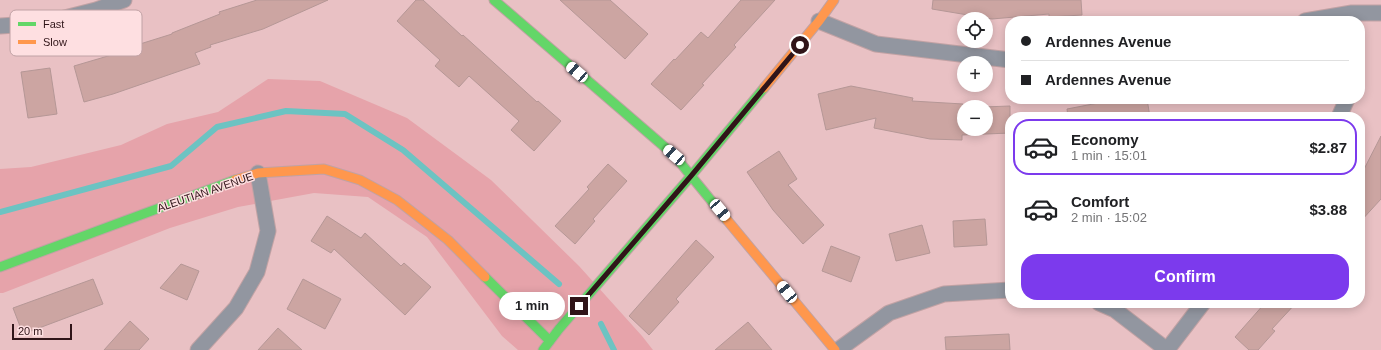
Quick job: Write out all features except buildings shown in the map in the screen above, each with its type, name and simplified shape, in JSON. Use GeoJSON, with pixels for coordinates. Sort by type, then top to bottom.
{"type":"FeatureCollection","features":[{"type":"Feature","properties":{"kind":"street"},"geometry":{"type":"LineString","coordinates":[[96,10],[124,0]]}},
{"type":"Feature","properties":{"kind":"street"},"geometry":{"type":"LineString","coordinates":[[544,350],[550,341],[691,176],[819,21],[834,0]]}},
{"type":"Feature","properties":{"kind":"street"},"geometry":{"type":"LineString","coordinates":[[504,3],[674,155],[837,350],[889,313],[944,294],[1005,290]]}},
{"type":"Feature","properties":{"kind":"street"},"geometry":{"type":"LineString","coordinates":[[1359,16],[1381,13]]}},
{"type":"Feature","properties":{"kind":"street"},"geometry":{"type":"LineString","coordinates":[[819,21],[876,44],[1005,59]]}},
{"type":"Feature","properties":{"kind":"street"},"geometry":{"type":"LineString","coordinates":[[0,26],[10,25]]}},
{"type":"Feature","properties":{"kind":"street","name":"ALEUTIAN AVENUE"},"geometry":{"type":"LineString","coordinates":[[0,267],[214,187],[258,173],[324,169],[360,180],[397,200],[448,240],[550,341]]}},
{"type":"Feature","properties":{"kind":"street"},"geometry":{"type":"LineString","coordinates":[[198,350],[236,308],[257,272],[268,232],[258,173]]}},
{"type":"Feature","properties":{"kind":"street"},"geometry":{"type":"LineString","coordinates":[[1110,308],[1167,350],[1199,308]]}},
{"type":"Feature","properties":{"kind":"shaded area"},"geometry":{"type":"Polygon","coordinates":[[[268,79],[320,81],[407,118],[491,180],[579,266],[653,350],[518,350],[502,336],[427,237],[368,197],[314,193],[238,207],[170,228],[0,293],[0,169],[31,167],[121,145],[167,124],[218,112],[268,79]]]}},
{"type":"Feature","properties":{"kind":"waterway"},"geometry":{"type":"LineString","coordinates":[[0,212],[171,166],[217,127],[286,111],[345,114],[403,150],[559,284]]}},
{"type":"Feature","properties":{"kind":"waterway"},"geometry":{"type":"LineString","coordinates":[[601,324],[614,350]]}},
{"type":"Feature","properties":{"kind":"traffic: fast"},"geometry":{"type":"LineString","coordinates":[[494,0],[674,155],[727,220]]}},
{"type":"Feature","properties":{"kind":"traffic: fast"},"geometry":{"type":"LineString","coordinates":[[543,350],[559,329],[691,176],[764,88]]}},
{"type":"Feature","properties":{"kind":"traffic: fast"},"geometry":{"type":"LineString","coordinates":[[0,267],[235,180]]}},
{"type":"Feature","properties":{"kind":"traffic: fast"},"geometry":{"type":"LineString","coordinates":[[485,277],[550,341]]}},
{"type":"Feature","properties":{"kind":"traffic: slow"},"geometry":{"type":"LineString","coordinates":[[764,88],[819,21],[834,0]]}},
{"type":"Feature","properties":{"kind":"traffic: slow"},"geometry":{"type":"LineString","coordinates":[[235,180],[258,173],[324,169],[360,180],[397,200],[448,240],[485,277]]}},
{"type":"Feature","properties":{"kind":"traffic: slow"},"geometry":{"type":"LineString","coordinates":[[727,220],[835,350]]}},
{"type":"Feature","properties":{"kind":"route"},"geometry":{"type":"LineString","coordinates":[[579,306],[691,176],[800,45]]}}]}
